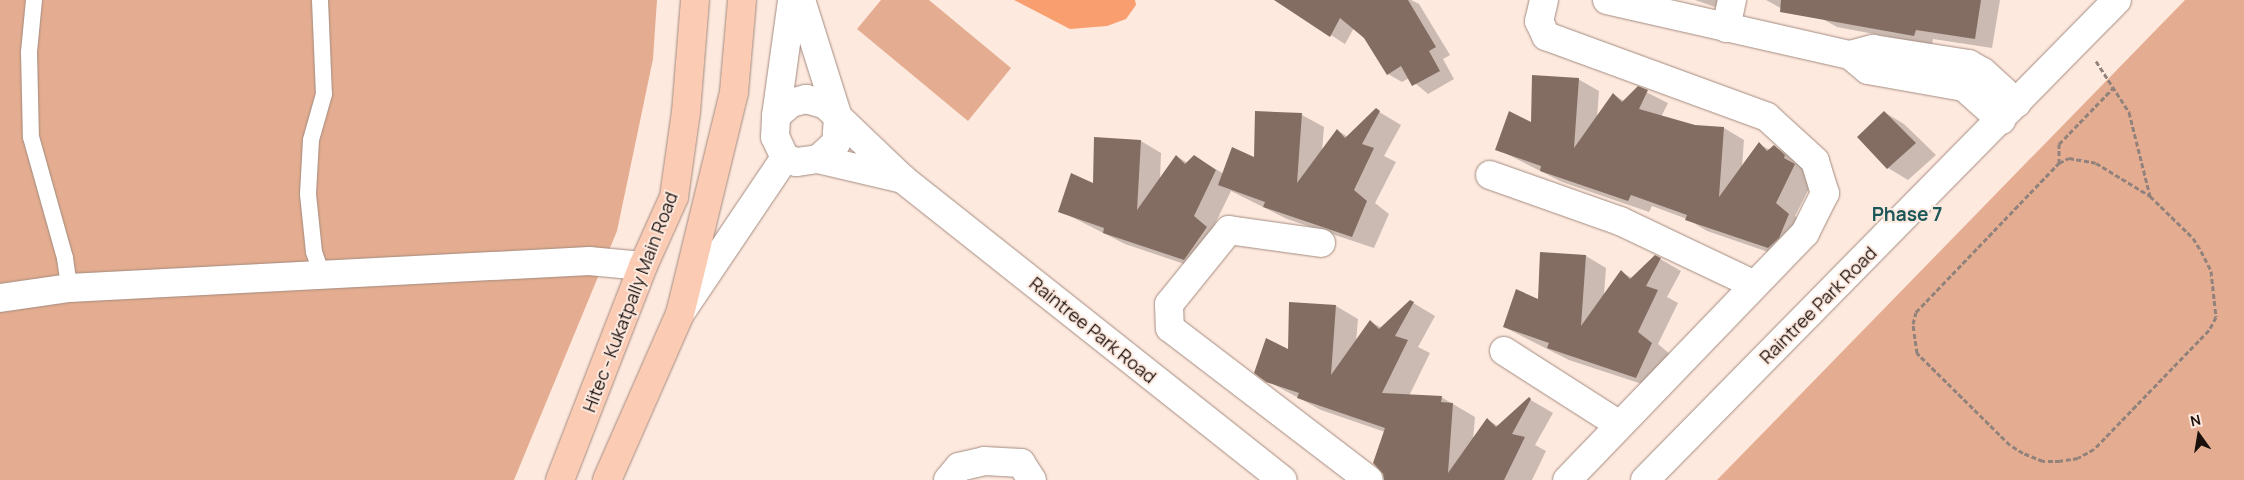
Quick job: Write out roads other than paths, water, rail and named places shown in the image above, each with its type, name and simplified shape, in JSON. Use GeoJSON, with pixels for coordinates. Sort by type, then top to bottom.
{"type":"FeatureCollection","features":[{"type":"Feature","properties":{"kind":"main road","name":"Hitec - Kukatpally Main Road"},"geometry":{"type":"LineString","coordinates":[[560,480],[643,266],[674,197],[686,112],[695,0]]}},
{"type":"Feature","properties":{"kind":"main road"},"geometry":{"type":"LineString","coordinates":[[608,480],[680,314],[734,92],[742,0]]}},
{"type":"Feature","properties":{"kind":"street"},"geometry":{"type":"LineString","coordinates":[[792,0],[774,137],[785,158],[796,162],[818,159],[836,143],[838,117],[801,0]]}},
{"type":"Feature","properties":{"kind":"street"},"geometry":{"type":"LineString","coordinates":[[1544,0],[1539,21],[1546,36],[1767,117],[1815,161],[1825,193],[1805,233],[1618,424],[1567,480]]}},
{"type":"Feature","properties":{"kind":"street"},"geometry":{"type":"LineString","coordinates":[[1607,0],[1850,55],[1868,70],[1964,87],[2009,111]]}},
{"type":"Feature","properties":{"kind":"street"},"geometry":{"type":"LineString","coordinates":[[1726,28],[1732,0]]}},
{"type":"Feature","properties":{"kind":"street","name":"Raintree Park Road"},"geometry":{"type":"LineString","coordinates":[[1645,480],[2117,0]]}},
{"type":"Feature","properties":{"kind":"street"},"geometry":{"type":"LineString","coordinates":[[776,116],[791,104],[806,99],[824,104],[838,117]]}},
{"type":"Feature","properties":{"kind":"street","name":"Raintree Park Road"},"geometry":{"type":"LineString","coordinates":[[838,117],[904,180],[1282,480]]}},
{"type":"Feature","properties":{"kind":"street"},"geometry":{"type":"LineString","coordinates":[[680,314],[785,158]]}},
{"type":"Feature","properties":{"kind":"street","name":"Raintree Park Road"},"geometry":{"type":"LineString","coordinates":[[818,159],[904,180]]}},
{"type":"Feature","properties":{"kind":"street"},"geometry":{"type":"LineString","coordinates":[[1490,175],[1620,221],[1755,285]]}},
{"type":"Feature","properties":{"kind":"street"},"geometry":{"type":"LineString","coordinates":[[1321,243],[1229,230],[1169,304],[1170,328],[1369,480]]}},
{"type":"Feature","properties":{"kind":"street"},"geometry":{"type":"LineString","coordinates":[[0,298],[69,288],[589,261],[643,266]]}},
{"type":"Feature","properties":{"kind":"street"},"geometry":{"type":"LineString","coordinates":[[1504,351],[1618,424]]}},
{"type":"Feature","properties":{"kind":"street"},"geometry":{"type":"LineString","coordinates":[[948,480],[959,467],[984,461],[1020,463],[1032,480]]}},
{"type":"Feature","properties":{"kind":"lane"},"geometry":{"type":"LineString","coordinates":[[34,0],[29,52],[31,137],[65,258],[69,288]]}},
{"type":"Feature","properties":{"kind":"lane"},"geometry":{"type":"LineString","coordinates":[[320,0],[324,94],[311,140],[308,194],[314,252],[322,275]]}},
{"type":"Feature","properties":{"kind":"district","name":"Phase 7"},"geometry":{"type":"Point","coordinates":[1907,215]}}]}
